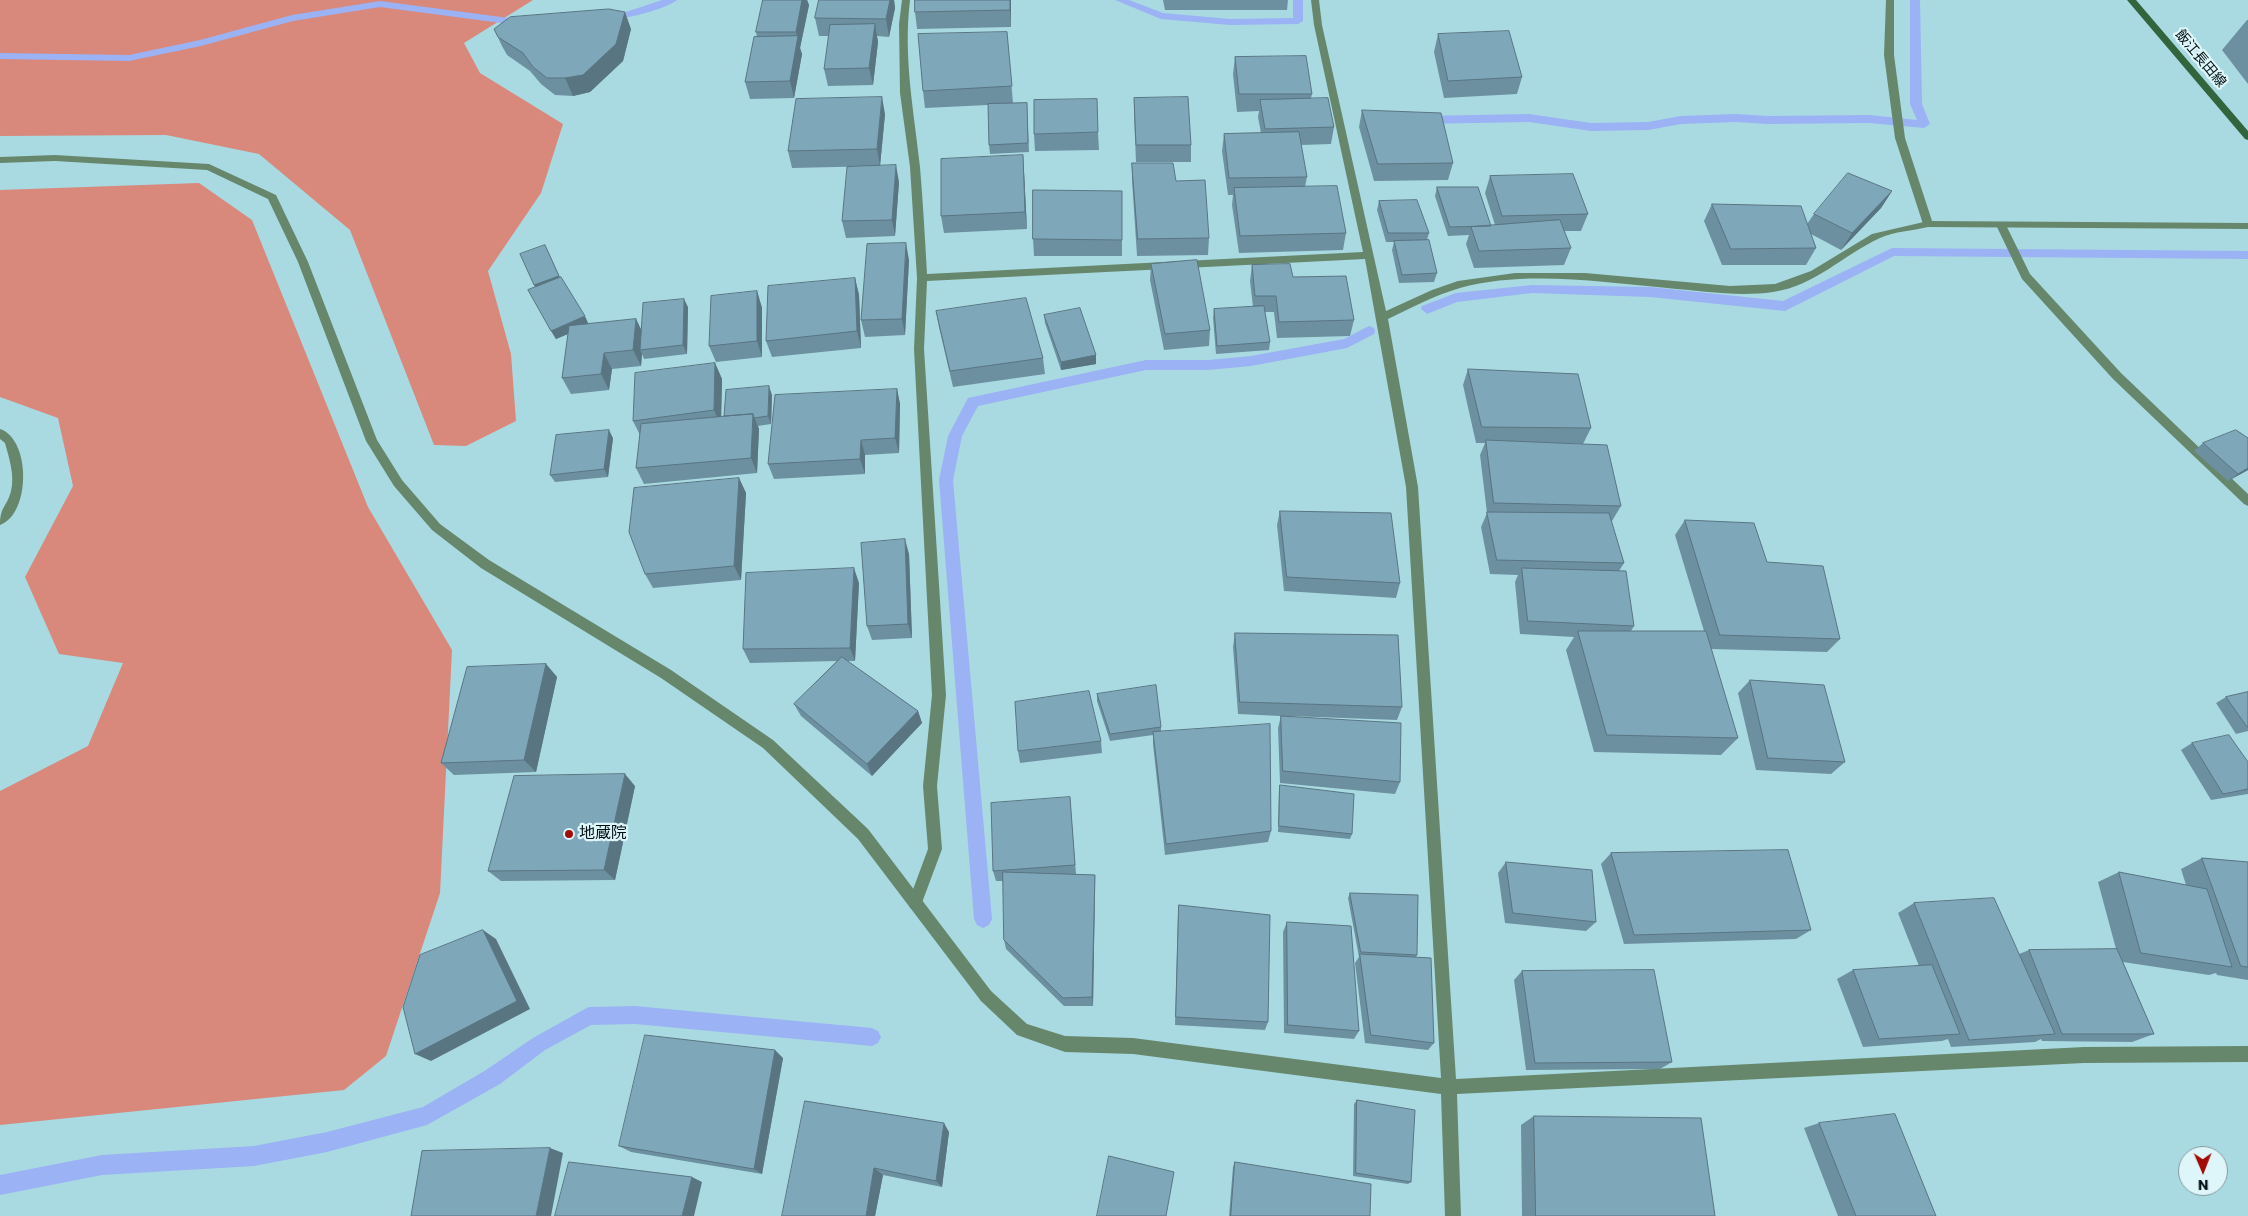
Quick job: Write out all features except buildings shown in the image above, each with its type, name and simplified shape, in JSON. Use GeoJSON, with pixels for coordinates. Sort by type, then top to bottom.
{"type":"FeatureCollection","features":[{"type":"Feature","properties":{"kind":"main road","name":"飯江長田線"},"geometry":{"type":"LineString","coordinates":[[2130,0],[2248,137]]}},
{"type":"Feature","properties":{"kind":"street"},"geometry":{"type":"LineString","coordinates":[[906,0],[903,24],[905,93],[915,167],[922,278],[919,359],[939,695],[930,786],[935,849],[915,903]]}},
{"type":"Feature","properties":{"kind":"street"},"geometry":{"type":"LineString","coordinates":[[1316,0],[1318,25],[1369,255],[1412,487],[1449,1087],[1453,1216]]}},
{"type":"Feature","properties":{"kind":"street"},"geometry":{"type":"LineString","coordinates":[[1890,0],[1889,55],[1900,138],[1928,224]]}},
{"type":"Feature","properties":{"kind":"street"},"geometry":{"type":"LineString","coordinates":[[0,160],[55,158],[210,167],[272,197],[303,262],[372,440],[398,483],[436,527],[485,564],[666,674],[768,744],[863,834],[986,996],[1022,1030],[1065,1044],[1133,1046],[1449,1087],[2084,1055],[2248,1054]]}},
{"type":"Feature","properties":{"kind":"street"},"geometry":{"type":"LineString","coordinates":[[1381,318],[1405,306],[1468,283],[1517,278],[1577,275],[1677,285],[1746,289],[1776,288],[1808,277],[1878,236],[1928,224],[2248,226]]}},
{"type":"Feature","properties":{"kind":"street"},"geometry":{"type":"LineString","coordinates":[[2001,225],[2026,276],[2118,376],[2248,501]]}},
{"type":"Feature","properties":{"kind":"street"},"geometry":{"type":"LineString","coordinates":[[922,278],[1369,255]]}},
{"type":"Feature","properties":{"kind":"street"},"geometry":{"type":"LineString","coordinates":[[0,433],[10,441],[20,477],[13,505],[0,520]]}},
{"type":"Feature","properties":{"kind":"shaded area"},"geometry":{"type":"Polygon","coordinates":[[[0,0],[533,0],[464,43],[480,73],[563,124],[541,193],[488,271],[511,354],[516,421],[466,446],[434,445],[350,230],[259,154],[166,135],[0,136],[0,0]]]}},
{"type":"Feature","properties":{"kind":"shaded area"},"geometry":{"type":"Polygon","coordinates":[[[199,183],[252,220],[368,507],[452,650],[440,893],[386,1056],[344,1090],[0,1125],[0,791],[88,746],[123,663],[59,654],[25,577],[73,486],[58,418],[0,397],[0,190],[199,183]]]}},
{"type":"Feature","properties":{"kind":"waterway"},"geometry":{"type":"LineString","coordinates":[[606,16],[627,15],[672,0]]}},
{"type":"Feature","properties":{"kind":"waterway"},"geometry":{"type":"LineString","coordinates":[[1120,0],[1161,16],[1230,22],[1298,21],[1298,0]]}},
{"type":"Feature","properties":{"kind":"waterway"},"geometry":{"type":"LineString","coordinates":[[1422,120],[1529,118],[1591,127],[1648,126],[1681,120],[1736,118],[1768,120],[1804,118],[1869,119],[1924,124],[1916,104],[1915,0]]}},
{"type":"Feature","properties":{"kind":"waterway"},"geometry":{"type":"LineString","coordinates":[[0,56],[129,58],[201,43],[292,18],[380,4],[524,23]]}},
{"type":"Feature","properties":{"kind":"waterway"},"geometry":{"type":"LineString","coordinates":[[1427,309],[1456,298],[1532,289],[1650,292],[1785,306],[1892,252],[2248,255]]}},
{"type":"Feature","properties":{"kind":"waterway"},"geometry":{"type":"LineString","coordinates":[[983,919],[946,480],[955,436],[973,402],[1146,365],[1208,365],[1251,361],[1347,343],[1369,331]]}},
{"type":"Feature","properties":{"kind":"waterway"},"geometry":{"type":"LineString","coordinates":[[0,1185],[102,1165],[254,1156],[327,1142],[427,1116],[493,1077],[539,1044],[589,1016],[635,1015],[778,1030],[872,1037]]}},
{"type":"Feature","properties":{"kind":"place","name":"地蔵院"},"geometry":{"type":"Point","coordinates":[569,834]}}]}
